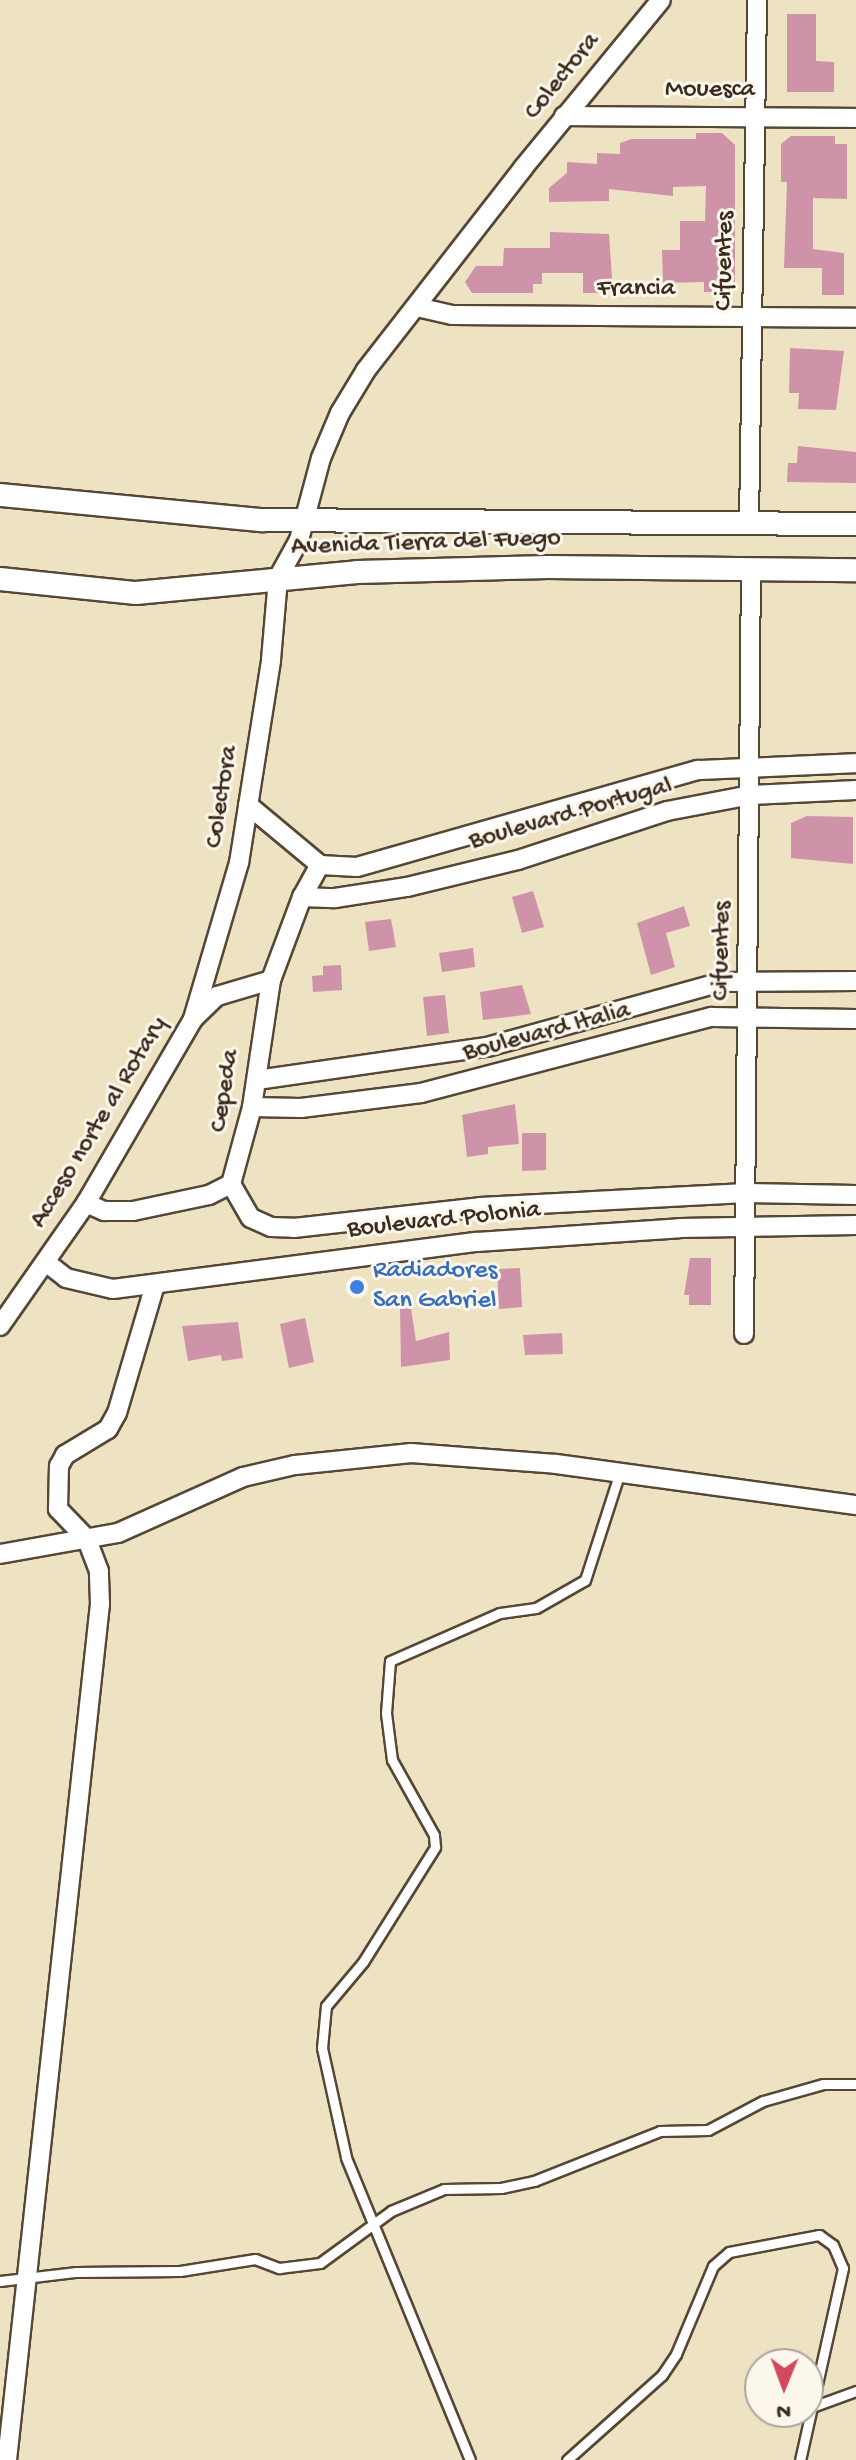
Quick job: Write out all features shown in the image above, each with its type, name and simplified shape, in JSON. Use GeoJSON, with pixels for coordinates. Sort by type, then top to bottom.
{"type":"FeatureCollection","features":[{"type":"Feature","properties":{"kind":"street","name":"Colectora"},"geometry":{"type":"LineString","coordinates":[[193,1019],[219,941],[248,805],[278,578],[305,520],[340,413],[366,370],[564,116],[661,0]]}},
{"type":"Feature","properties":{"kind":"street","name":"Cifuentes"},"geometry":{"type":"LineString","coordinates":[[749,523],[757,0]]}},
{"type":"Feature","properties":{"kind":"street","name":"Mouesca"},"geometry":{"type":"LineString","coordinates":[[564,116],[856,118]]}},
{"type":"Feature","properties":{"kind":"street","name":"Francia"},"geometry":{"type":"LineString","coordinates":[[417,307],[452,315],[856,318]]}},
{"type":"Feature","properties":{"kind":"street","name":"Avenida Tierra del Fuego"},"geometry":{"type":"LineString","coordinates":[[0,495],[110,508],[305,520],[856,524]]}},
{"type":"Feature","properties":{"kind":"street","name":"Avenida Tierra del Fuego"},"geometry":{"type":"LineString","coordinates":[[0,579],[136,593],[278,578],[548,567],[856,570]]}},
{"type":"Feature","properties":{"kind":"street","name":"Cifuentes"},"geometry":{"type":"LineString","coordinates":[[744,1334],[750,980],[751,568]]}},
{"type":"Feature","properties":{"kind":"street","name":"Boulevard Portugal"},"geometry":{"type":"LineString","coordinates":[[320,865],[357,867],[698,770],[749,765],[856,763]]}},
{"type":"Feature","properties":{"kind":"street","name":"Boulevard Portugal"},"geometry":{"type":"LineString","coordinates":[[302,897],[335,898],[407,887],[518,860],[667,811],[751,795],[856,790]]}},
{"type":"Feature","properties":{"kind":"street"},"geometry":{"type":"LineString","coordinates":[[248,805],[320,865]]}},
{"type":"Feature","properties":{"kind":"street","name":"Cepeda"},"geometry":{"type":"LineString","coordinates":[[231,1184],[257,1080],[262,1011],[302,897],[320,865]]}},
{"type":"Feature","properties":{"kind":"street","name":"Acceso norte al Rotary"},"geometry":{"type":"LineString","coordinates":[[0,1326],[47,1263],[86,1203],[193,1019],[217,996],[271,980]]}},
{"type":"Feature","properties":{"kind":"street","name":"Boulevard Italia"},"geometry":{"type":"LineString","coordinates":[[257,1080],[487,1047],[699,986],[750,980],[856,981]]}},
{"type":"Feature","properties":{"kind":"street","name":"Boulevard Italia"},"geometry":{"type":"LineString","coordinates":[[252,1107],[301,1108],[421,1093],[690,1020],[856,1019]]}},
{"type":"Feature","properties":{"kind":"street"},"geometry":{"type":"LineString","coordinates":[[86,1203],[104,1211],[133,1211],[209,1195],[231,1184]]}},
{"type":"Feature","properties":{"kind":"street","name":"Boulevard Polonia"},"geometry":{"type":"LineString","coordinates":[[231,1184],[251,1218],[271,1227],[294,1228],[480,1207],[746,1193],[856,1195]]}},
{"type":"Feature","properties":{"kind":"street","name":"Boulevard Polonia"},"geometry":{"type":"LineString","coordinates":[[47,1263],[66,1278],[89,1286],[155,1285],[477,1242],[745,1227],[856,1225]]}},
{"type":"Feature","properties":{"kind":"street"},"geometry":{"type":"LineString","coordinates":[[7,2460],[30,2279],[100,1604],[99,1571],[87,1539],[58,1509],[59,1466],[65,1455],[108,1429],[117,1413],[155,1285]]}},
{"type":"Feature","properties":{"kind":"street"},"geometry":{"type":"LineString","coordinates":[[0,1554],[118,1533],[243,1477],[350,1458],[474,1455],[856,1505]]}},
{"type":"Feature","properties":{"kind":"lane"},"geometry":{"type":"LineString","coordinates":[[470,2460],[346,2157],[322,2048],[326,2006],[363,1962],[435,1847],[434,1835],[392,1760],[386,1713],[390,1661],[500,1613],[536,1608],[585,1580],[619,1475]]}},
{"type":"Feature","properties":{"kind":"lane"},"geometry":{"type":"LineString","coordinates":[[0,2281],[110,2270],[180,2271],[255,2259],[279,2268],[320,2263],[373,2224],[444,2189],[501,2188],[534,2181],[660,2131],[708,2130],[763,2101],[823,2084],[856,2084]]}},
{"type":"Feature","properties":{"kind":"lane"},"geometry":{"type":"LineString","coordinates":[[567,2460],[662,2375],[676,2354],[713,2266],[729,2252],[801,2235],[819,2235],[833,2245],[843,2268],[824,2353]]}},
{"type":"Feature","properties":{"kind":"lane"},"geometry":{"type":"LineString","coordinates":[[824,2403],[856,2391]]}},
{"type":"Feature","properties":{"kind":"lane"},"geometry":{"type":"LineString","coordinates":[[800,2460],[807,2428]]}},
{"type":"Feature","properties":{"kind":"building"},"geometry":{"type":"Polygon","coordinates":[[[787,14],[816,14],[816,61],[834,62],[834,92],[787,92],[787,14]]]}},
{"type":"Feature","properties":{"kind":"building"},"geometry":{"type":"Polygon","coordinates":[[[696,133],[722,133],[735,145],[735,282],[724,292],[704,292],[704,282],[663,283],[662,250],[680,250],[680,221],[705,221],[706,186],[673,187],[673,196],[609,189],[609,201],[549,202],[549,188],[567,173],[567,162],[597,164],[597,153],[620,154],[620,143],[632,139],[696,139],[696,133]]]}},
{"type":"Feature","properties":{"kind":"building"},"geometry":{"type":"Polygon","coordinates":[[[791,136],[835,136],[835,144],[847,144],[847,199],[813,198],[813,249],[844,253],[844,295],[822,295],[822,268],[784,268],[787,182],[781,182],[781,144],[791,136]]]}},
{"type":"Feature","properties":{"kind":"building"},"geometry":{"type":"Polygon","coordinates":[[[550,232],[609,234],[613,293],[583,293],[583,273],[542,273],[542,284],[533,284],[533,293],[472,293],[465,282],[476,266],[503,266],[504,248],[550,248],[550,232]]]}},
{"type":"Feature","properties":{"kind":"building"},"geometry":{"type":"Polygon","coordinates":[[[790,348],[844,351],[836,410],[798,409],[799,393],[789,393],[790,348]]]}},
{"type":"Feature","properties":{"kind":"building"},"geometry":{"type":"Polygon","coordinates":[[[798,446],[856,452],[856,483],[787,482],[788,463],[797,463],[798,446]]]}},
{"type":"Feature","properties":{"kind":"building"},"geometry":{"type":"Polygon","coordinates":[[[807,816],[853,817],[853,864],[791,858],[791,823],[807,816]]]}},
{"type":"Feature","properties":{"kind":"building"},"geometry":{"type":"Polygon","coordinates":[[[533,891],[544,927],[522,933],[512,897],[533,891]]]}},
{"type":"Feature","properties":{"kind":"building"},"geometry":{"type":"Polygon","coordinates":[[[684,906],[690,926],[666,933],[675,967],[651,975],[637,923],[684,906]]]}},
{"type":"Feature","properties":{"kind":"building"},"geometry":{"type":"Polygon","coordinates":[[[391,919],[396,947],[369,951],[365,922],[391,919]]]}},
{"type":"Feature","properties":{"kind":"building"},"geometry":{"type":"Polygon","coordinates":[[[473,948],[475,967],[442,972],[439,953],[473,948]]]}},
{"type":"Feature","properties":{"kind":"building"},"geometry":{"type":"Polygon","coordinates":[[[341,965],[342,990],[313,992],[312,976],[323,975],[323,966],[341,965]]]}},
{"type":"Feature","properties":{"kind":"building"},"geometry":{"type":"Polygon","coordinates":[[[522,985],[531,1014],[483,1020],[480,992],[522,985]]]}},
{"type":"Feature","properties":{"kind":"building"},"geometry":{"type":"Polygon","coordinates":[[[445,995],[449,1033],[427,1036],[423,997],[445,995]]]}},
{"type":"Feature","properties":{"kind":"building"},"geometry":{"type":"Polygon","coordinates":[[[515,1104],[519,1144],[488,1147],[488,1154],[467,1157],[462,1115],[515,1104]]]}},
{"type":"Feature","properties":{"kind":"building"},"geometry":{"type":"Polygon","coordinates":[[[522,1133],[546,1133],[546,1170],[522,1171],[522,1133]]]}},
{"type":"Feature","properties":{"kind":"building"},"geometry":{"type":"Polygon","coordinates":[[[690,1258],[711,1258],[711,1305],[689,1305],[689,1295],[684,1295],[690,1258]]]}},
{"type":"Feature","properties":{"kind":"building"},"geometry":{"type":"Polygon","coordinates":[[[520,1268],[522,1307],[499,1309],[497,1269],[520,1268]]]}},
{"type":"Feature","properties":{"kind":"building"},"geometry":{"type":"Polygon","coordinates":[[[411,1308],[416,1341],[449,1332],[450,1360],[401,1367],[400,1309],[411,1308]]]}},
{"type":"Feature","properties":{"kind":"building"},"geometry":{"type":"Polygon","coordinates":[[[305,1318],[314,1362],[289,1368],[280,1324],[305,1318]]]}},
{"type":"Feature","properties":{"kind":"building"},"geometry":{"type":"Polygon","coordinates":[[[238,1322],[243,1358],[222,1361],[221,1355],[188,1361],[182,1326],[238,1322]]]}},
{"type":"Feature","properties":{"kind":"building"},"geometry":{"type":"Polygon","coordinates":[[[562,1333],[563,1354],[525,1355],[523,1335],[562,1333]]]}},
{"type":"Feature","properties":{"kind":"place","name":"Radiadores San Gabriel"},"geometry":{"type":"Point","coordinates":[357,1287]}}]}
